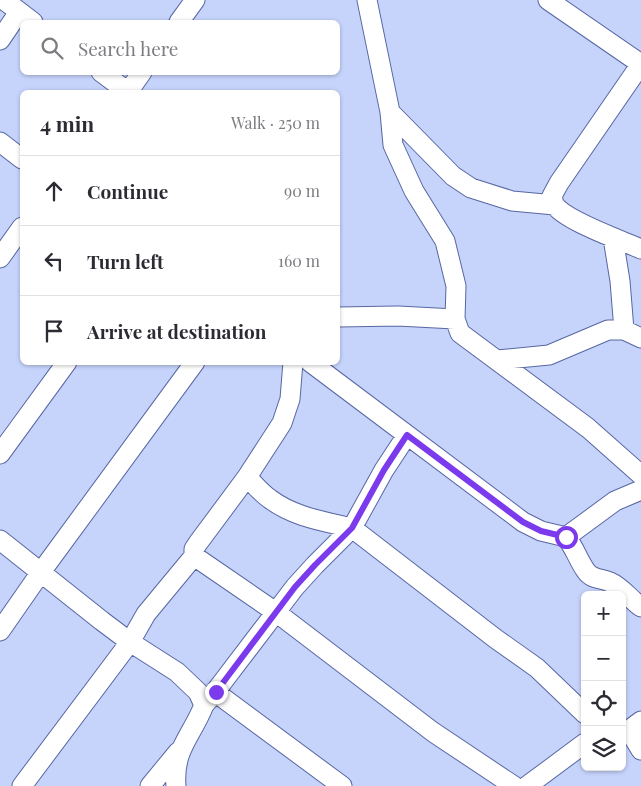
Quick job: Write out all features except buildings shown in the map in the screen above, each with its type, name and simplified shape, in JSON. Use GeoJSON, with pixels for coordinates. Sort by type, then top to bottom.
{"type":"FeatureCollection","features":[{"type":"Feature","properties":{"kind":"street"},"geometry":{"type":"LineString","coordinates":[[4,0],[26,17]]}},
{"type":"Feature","properties":{"kind":"street"},"geometry":{"type":"LineString","coordinates":[[367,0],[390,112],[393,145],[414,191],[445,241],[456,286],[455,319],[460,333],[588,428],[641,476]]}},
{"type":"Feature","properties":{"kind":"street"},"geometry":{"type":"LineString","coordinates":[[548,0],[641,64],[559,182],[552,196],[555,205],[590,228],[641,249]]}},
{"type":"Feature","properties":{"kind":"street"},"geometry":{"type":"LineString","coordinates":[[180,20],[193,1]]}},
{"type":"Feature","properties":{"kind":"street"},"geometry":{"type":"LineString","coordinates":[[0,40],[20,22]]}},
{"type":"Feature","properties":{"kind":"street"},"geometry":{"type":"LineString","coordinates":[[105,75],[125,90]]}},
{"type":"Feature","properties":{"kind":"street"},"geometry":{"type":"LineString","coordinates":[[129,90],[140,75]]}},
{"type":"Feature","properties":{"kind":"street"},"geometry":{"type":"LineString","coordinates":[[390,112],[453,176],[471,188],[512,201],[555,205]]}},
{"type":"Feature","properties":{"kind":"street"},"geometry":{"type":"LineString","coordinates":[[0,142],[20,157]]}},
{"type":"Feature","properties":{"kind":"street"},"geometry":{"type":"LineString","coordinates":[[0,258],[20,230]]}},
{"type":"Feature","properties":{"kind":"street"},"geometry":{"type":"LineString","coordinates":[[613,238],[620,281],[624,330]]}},
{"type":"Feature","properties":{"kind":"street"},"geometry":{"type":"LineString","coordinates":[[340,317],[380,316],[455,319]]}},
{"type":"Feature","properties":{"kind":"street"},"geometry":{"type":"LineString","coordinates":[[497,360],[549,355],[608,330],[624,330],[641,338]]}},
{"type":"Feature","properties":{"kind":"street"},"geometry":{"type":"LineString","coordinates":[[0,454],[65,365]]}},
{"type":"Feature","properties":{"kind":"street"},"geometry":{"type":"LineString","coordinates":[[0,631],[193,365]]}},
{"type":"Feature","properties":{"kind":"street"},"geometry":{"type":"LineString","coordinates":[[22,786],[130,642],[146,614],[194,556],[194,549],[247,477],[282,423],[290,398],[293,365]]}},
{"type":"Feature","properties":{"kind":"street"},"geometry":{"type":"LineString","coordinates":[[314,365],[523,522],[541,531],[566,537],[588,574],[593,578],[616,585],[641,607]]}},
{"type":"Feature","properties":{"kind":"street"},"geometry":{"type":"LineString","coordinates":[[150,786],[182,746],[210,699],[295,587],[352,528],[384,470],[407,435]]}},
{"type":"Feature","properties":{"kind":"street"},"geometry":{"type":"LineString","coordinates":[[247,477],[269,499],[291,512],[307,518],[352,528],[496,639],[537,668],[581,710]]}},
{"type":"Feature","properties":{"kind":"street"},"geometry":{"type":"LineString","coordinates":[[566,537],[622,497],[641,490]]}},
{"type":"Feature","properties":{"kind":"street"},"geometry":{"type":"LineString","coordinates":[[0,540],[130,642],[177,672],[198,692],[342,786]]}},
{"type":"Feature","properties":{"kind":"street"},"geometry":{"type":"LineString","coordinates":[[194,556],[277,612],[433,732],[514,786]]}},
{"type":"Feature","properties":{"kind":"street"},"geometry":{"type":"LineString","coordinates":[[631,727],[641,750]]}},
{"type":"Feature","properties":{"kind":"street"},"geometry":{"type":"LineString","coordinates":[[176,786],[175,771],[182,746]]}},
{"type":"Feature","properties":{"kind":"street"},"geometry":{"type":"LineString","coordinates":[[527,786],[581,746]]}},
{"type":"Feature","properties":{"kind":"route"},"geometry":{"type":"LineString","coordinates":[[216,692],[295,587],[352,528],[384,470],[407,435],[523,522],[541,531],[566,537]]}}]}
